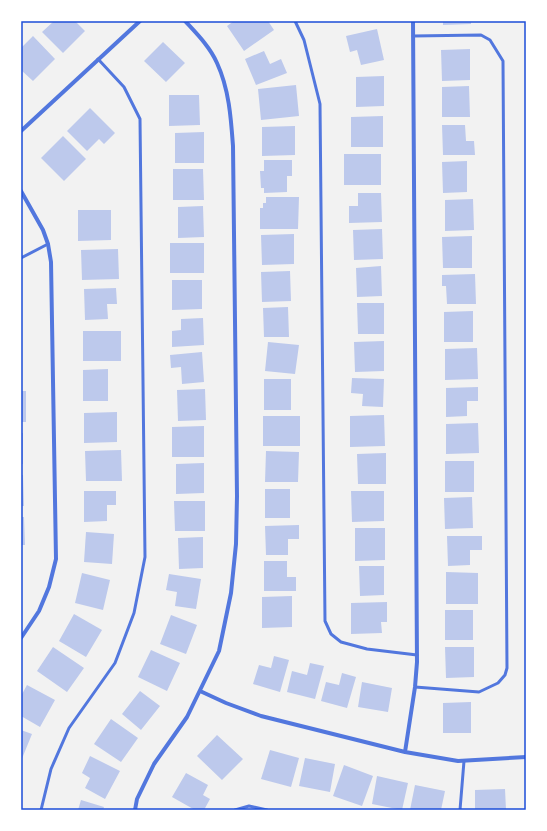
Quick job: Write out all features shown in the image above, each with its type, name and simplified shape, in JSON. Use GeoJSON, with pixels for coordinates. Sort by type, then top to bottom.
{"type":"FeatureCollection","features":[{"type":"Feature","properties":{"kind":"street"},"geometry":{"type":"LineString","coordinates":[[21,131],[140,21]]}},
{"type":"Feature","properties":{"kind":"street"},"geometry":{"type":"LineString","coordinates":[[135,810],[137,799],[154,764],[187,717],[219,651],[231,593],[236,544],[237,496],[232,146],[230,112],[217,63],[204,41],[185,21]]}},
{"type":"Feature","properties":{"kind":"street"},"geometry":{"type":"LineString","coordinates":[[405,752],[415,688],[417,654],[412,21]]}},
{"type":"Feature","properties":{"kind":"street"},"geometry":{"type":"LineString","coordinates":[[21,190],[43,230],[48,244],[51,270],[56,559],[39,611],[21,638]]}},
{"type":"Feature","properties":{"kind":"street"},"geometry":{"type":"LineString","coordinates":[[200,691],[226,703],[261,716],[405,752],[464,761],[526,757]]}},
{"type":"Feature","properties":{"kind":"lane"},"geometry":{"type":"LineString","coordinates":[[295,21],[304,40],[320,104],[325,621],[331,634],[341,642],[367,649],[417,654]]}},
{"type":"Feature","properties":{"kind":"lane"},"geometry":{"type":"LineString","coordinates":[[413,36],[481,35],[490,40],[504,61],[507,660],[505,676],[498,683],[479,692],[415,688]]}},
{"type":"Feature","properties":{"kind":"lane"},"geometry":{"type":"LineString","coordinates":[[41,810],[51,769],[69,728],[115,663],[134,613],[145,557],[140,119],[124,87],[98,59]]}},
{"type":"Feature","properties":{"kind":"lane"},"geometry":{"type":"LineString","coordinates":[[21,258],[48,244]]}},
{"type":"Feature","properties":{"kind":"lane"},"geometry":{"type":"LineString","coordinates":[[460,810],[464,761]]}},
{"type":"Feature","properties":{"kind":"lane"},"geometry":{"type":"LineString","coordinates":[[234,810],[249,806],[267,810]]}},
{"type":"Feature","properties":{"kind":"building"},"geometry":{"type":"Polygon","coordinates":[[[54,21],[75,21],[85,31],[63,53],[42,32],[54,21]]]}},
{"type":"Feature","properties":{"kind":"building"},"geometry":{"type":"Polygon","coordinates":[[[234,21],[268,21],[274,30],[244,51],[227,26],[234,21]]]}},
{"type":"Feature","properties":{"kind":"building"},"geometry":{"type":"Polygon","coordinates":[[[443,21],[471,21],[471,24],[443,25],[443,21]]]}},
{"type":"Feature","properties":{"kind":"building"},"geometry":{"type":"Polygon","coordinates":[[[377,29],[384,60],[361,65],[357,50],[350,52],[346,36],[377,29]]]}},
{"type":"Feature","properties":{"kind":"building"},"geometry":{"type":"Polygon","coordinates":[[[33,36],[55,59],[33,81],[21,70],[21,48],[33,36]]]}},
{"type":"Feature","properties":{"kind":"building"},"geometry":{"type":"Polygon","coordinates":[[[163,42],[185,63],[166,82],[144,61],[163,42]]]}},
{"type":"Feature","properties":{"kind":"building"},"geometry":{"type":"Polygon","coordinates":[[[470,49],[470,80],[442,81],[441,50],[470,49]]]}},
{"type":"Feature","properties":{"kind":"building"},"geometry":{"type":"Polygon","coordinates":[[[264,51],[270,64],[281,59],[287,73],[256,85],[245,59],[264,51]]]}},
{"type":"Feature","properties":{"kind":"building"},"geometry":{"type":"Polygon","coordinates":[[[384,76],[384,106],[356,107],[356,77],[384,76]]]}},
{"type":"Feature","properties":{"kind":"building"},"geometry":{"type":"Polygon","coordinates":[[[296,85],[299,116],[261,120],[258,89],[296,85]]]}},
{"type":"Feature","properties":{"kind":"building"},"geometry":{"type":"Polygon","coordinates":[[[469,86],[470,117],[442,117],[442,87],[469,86]]]}},
{"type":"Feature","properties":{"kind":"building"},"geometry":{"type":"Polygon","coordinates":[[[169,95],[199,95],[200,125],[169,126],[169,95]]]}},
{"type":"Feature","properties":{"kind":"building"},"geometry":{"type":"Polygon","coordinates":[[[90,108],[115,133],[104,144],[99,139],[87,151],[67,131],[90,108]]]}},
{"type":"Feature","properties":{"kind":"building"},"geometry":{"type":"Polygon","coordinates":[[[383,116],[383,147],[351,147],[351,117],[383,116]]]}},
{"type":"Feature","properties":{"kind":"building"},"geometry":{"type":"Polygon","coordinates":[[[442,125],[465,125],[466,141],[474,141],[475,155],[443,155],[442,125]]]}},
{"type":"Feature","properties":{"kind":"building"},"geometry":{"type":"Polygon","coordinates":[[[295,126],[295,155],[262,156],[262,127],[295,126]]]}},
{"type":"Feature","properties":{"kind":"building"},"geometry":{"type":"Polygon","coordinates":[[[204,132],[204,163],[175,163],[175,133],[204,132]]]}},
{"type":"Feature","properties":{"kind":"building"},"geometry":{"type":"Polygon","coordinates":[[[63,136],[86,159],[64,181],[41,158],[63,136]]]}},
{"type":"Feature","properties":{"kind":"building"},"geometry":{"type":"Polygon","coordinates":[[[344,154],[381,154],[381,185],[344,185],[344,154]]]}},
{"type":"Feature","properties":{"kind":"building"},"geometry":{"type":"Polygon","coordinates":[[[264,160],[292,160],[292,176],[287,176],[287,192],[264,193],[264,188],[261,188],[260,171],[264,171],[264,160]]]}},
{"type":"Feature","properties":{"kind":"building"},"geometry":{"type":"Polygon","coordinates":[[[467,161],[467,192],[443,193],[442,162],[467,161]]]}},
{"type":"Feature","properties":{"kind":"building"},"geometry":{"type":"Polygon","coordinates":[[[173,169],[203,169],[204,200],[173,200],[173,169]]]}},
{"type":"Feature","properties":{"kind":"building"},"geometry":{"type":"Polygon","coordinates":[[[358,193],[381,193],[382,222],[349,223],[349,206],[358,206],[358,193]]]}},
{"type":"Feature","properties":{"kind":"building"},"geometry":{"type":"Polygon","coordinates":[[[266,197],[299,197],[298,229],[260,229],[260,208],[263,208],[263,203],[266,203],[266,197]]]}},
{"type":"Feature","properties":{"kind":"building"},"geometry":{"type":"Polygon","coordinates":[[[473,199],[474,230],[445,231],[445,200],[473,199]]]}},
{"type":"Feature","properties":{"kind":"building"},"geometry":{"type":"Polygon","coordinates":[[[203,206],[204,237],[178,238],[178,207],[203,206]]]}},
{"type":"Feature","properties":{"kind":"building"},"geometry":{"type":"Polygon","coordinates":[[[78,210],[111,210],[111,240],[78,241],[78,210]]]}},
{"type":"Feature","properties":{"kind":"building"},"geometry":{"type":"Polygon","coordinates":[[[382,229],[383,259],[354,260],[353,230],[382,229]]]}},
{"type":"Feature","properties":{"kind":"building"},"geometry":{"type":"Polygon","coordinates":[[[294,234],[294,264],[262,265],[261,235],[294,234]]]}},
{"type":"Feature","properties":{"kind":"building"},"geometry":{"type":"Polygon","coordinates":[[[472,236],[472,268],[443,268],[442,237],[472,236]]]}},
{"type":"Feature","properties":{"kind":"building"},"geometry":{"type":"Polygon","coordinates":[[[170,243],[204,243],[204,273],[170,273],[170,243]]]}},
{"type":"Feature","properties":{"kind":"building"},"geometry":{"type":"Polygon","coordinates":[[[118,249],[119,279],[82,280],[81,250],[118,249]]]}},
{"type":"Feature","properties":{"kind":"building"},"geometry":{"type":"Polygon","coordinates":[[[381,266],[382,296],[357,297],[356,268],[381,266]]]}},
{"type":"Feature","properties":{"kind":"building"},"geometry":{"type":"Polygon","coordinates":[[[290,271],[291,301],[262,302],[261,272],[290,271]]]}},
{"type":"Feature","properties":{"kind":"building"},"geometry":{"type":"Polygon","coordinates":[[[475,274],[476,304],[447,304],[446,286],[442,286],[442,275],[475,274]]]}},
{"type":"Feature","properties":{"kind":"building"},"geometry":{"type":"Polygon","coordinates":[[[172,280],[202,280],[202,309],[172,310],[172,280]]]}},
{"type":"Feature","properties":{"kind":"building"},"geometry":{"type":"Polygon","coordinates":[[[116,288],[117,304],[107,304],[108,319],[85,320],[84,289],[116,288]]]}},
{"type":"Feature","properties":{"kind":"building"},"geometry":{"type":"Polygon","coordinates":[[[357,303],[384,303],[384,334],[358,334],[357,303]]]}},
{"type":"Feature","properties":{"kind":"building"},"geometry":{"type":"Polygon","coordinates":[[[288,307],[289,337],[264,337],[263,308],[288,307]]]}},
{"type":"Feature","properties":{"kind":"building"},"geometry":{"type":"Polygon","coordinates":[[[473,311],[473,342],[444,342],[444,312],[473,311]]]}},
{"type":"Feature","properties":{"kind":"building"},"geometry":{"type":"Polygon","coordinates":[[[203,318],[204,345],[172,347],[172,331],[181,330],[181,319],[203,318]]]}},
{"type":"Feature","properties":{"kind":"building"},"geometry":{"type":"Polygon","coordinates":[[[83,331],[121,331],[121,361],[83,361],[83,331]]]}},
{"type":"Feature","properties":{"kind":"building"},"geometry":{"type":"Polygon","coordinates":[[[384,341],[384,371],[355,372],[354,342],[384,341]]]}},
{"type":"Feature","properties":{"kind":"building"},"geometry":{"type":"Polygon","coordinates":[[[268,342],[299,345],[295,374],[265,371],[268,342]]]}},
{"type":"Feature","properties":{"kind":"building"},"geometry":{"type":"Polygon","coordinates":[[[477,348],[478,379],[445,380],[445,349],[477,348]]]}},
{"type":"Feature","properties":{"kind":"building"},"geometry":{"type":"Polygon","coordinates":[[[202,352],[204,382],[182,384],[181,367],[171,368],[170,355],[202,352]]]}},
{"type":"Feature","properties":{"kind":"building"},"geometry":{"type":"Polygon","coordinates":[[[108,369],[108,401],[83,401],[83,370],[108,369]]]}},
{"type":"Feature","properties":{"kind":"building"},"geometry":{"type":"Polygon","coordinates":[[[352,378],[384,379],[383,407],[362,406],[363,394],[351,393],[352,378]]]}},
{"type":"Feature","properties":{"kind":"building"},"geometry":{"type":"Polygon","coordinates":[[[264,379],[291,379],[291,410],[264,410],[264,379]]]}},
{"type":"Feature","properties":{"kind":"building"},"geometry":{"type":"Polygon","coordinates":[[[478,387],[478,401],[467,401],[467,416],[446,417],[446,388],[478,387]]]}},
{"type":"Feature","properties":{"kind":"building"},"geometry":{"type":"Polygon","coordinates":[[[205,389],[206,420],[178,421],[177,390],[205,389]]]}},
{"type":"Feature","properties":{"kind":"building"},"geometry":{"type":"Polygon","coordinates":[[[21,391],[26,391],[26,422],[21,422],[21,391]]]}},
{"type":"Feature","properties":{"kind":"building"},"geometry":{"type":"Polygon","coordinates":[[[117,412],[117,442],[84,443],[84,413],[117,412]]]}},
{"type":"Feature","properties":{"kind":"building"},"geometry":{"type":"Polygon","coordinates":[[[384,415],[385,446],[350,447],[350,416],[384,415]]]}},
{"type":"Feature","properties":{"kind":"building"},"geometry":{"type":"Polygon","coordinates":[[[263,416],[300,416],[300,446],[263,446],[263,416]]]}},
{"type":"Feature","properties":{"kind":"building"},"geometry":{"type":"Polygon","coordinates":[[[478,423],[479,453],[446,454],[446,424],[478,423]]]}},
{"type":"Feature","properties":{"kind":"building"},"geometry":{"type":"Polygon","coordinates":[[[204,426],[204,457],[172,457],[172,427],[204,426]]]}},
{"type":"Feature","properties":{"kind":"building"},"geometry":{"type":"Polygon","coordinates":[[[21,433],[23,433],[23,464],[21,464],[21,433]]]}},
{"type":"Feature","properties":{"kind":"building"},"geometry":{"type":"Polygon","coordinates":[[[121,450],[122,481],[86,481],[85,451],[121,450]]]}},
{"type":"Feature","properties":{"kind":"building"},"geometry":{"type":"Polygon","coordinates":[[[266,451],[299,452],[298,482],[265,482],[266,451]]]}},
{"type":"Feature","properties":{"kind":"building"},"geometry":{"type":"Polygon","coordinates":[[[386,453],[386,484],[358,484],[357,454],[386,453]]]}},
{"type":"Feature","properties":{"kind":"building"},"geometry":{"type":"Polygon","coordinates":[[[445,461],[474,461],[474,492],[445,492],[445,461]]]}},
{"type":"Feature","properties":{"kind":"building"},"geometry":{"type":"Polygon","coordinates":[[[204,463],[204,493],[176,494],[176,464],[204,463]]]}},
{"type":"Feature","properties":{"kind":"building"},"geometry":{"type":"Polygon","coordinates":[[[21,475],[23,475],[24,506],[21,506],[21,475]]]}},
{"type":"Feature","properties":{"kind":"building"},"geometry":{"type":"Polygon","coordinates":[[[265,489],[290,489],[290,518],[265,518],[265,489]]]}},
{"type":"Feature","properties":{"kind":"building"},"geometry":{"type":"Polygon","coordinates":[[[84,491],[116,491],[116,505],[107,505],[107,521],[84,522],[84,491]]]}},
{"type":"Feature","properties":{"kind":"building"},"geometry":{"type":"Polygon","coordinates":[[[351,491],[384,491],[384,521],[352,522],[351,491]]]}},
{"type":"Feature","properties":{"kind":"building"},"geometry":{"type":"Polygon","coordinates":[[[472,497],[473,528],[445,529],[444,498],[472,497]]]}},
{"type":"Feature","properties":{"kind":"building"},"geometry":{"type":"Polygon","coordinates":[[[174,501],[205,501],[205,531],[175,531],[174,501]]]}},
{"type":"Feature","properties":{"kind":"building"},"geometry":{"type":"Polygon","coordinates":[[[21,517],[24,517],[25,545],[21,545],[21,517]]]}},
{"type":"Feature","properties":{"kind":"building"},"geometry":{"type":"Polygon","coordinates":[[[299,525],[299,539],[288,539],[288,555],[266,555],[265,526],[299,525]]]}},
{"type":"Feature","properties":{"kind":"building"},"geometry":{"type":"Polygon","coordinates":[[[355,528],[385,528],[385,560],[355,561],[355,528]]]}},
{"type":"Feature","properties":{"kind":"building"},"geometry":{"type":"Polygon","coordinates":[[[86,532],[114,534],[112,564],[84,562],[86,532]]]}},
{"type":"Feature","properties":{"kind":"building"},"geometry":{"type":"Polygon","coordinates":[[[447,536],[482,536],[482,550],[470,550],[470,565],[448,566],[447,536]]]}},
{"type":"Feature","properties":{"kind":"building"},"geometry":{"type":"Polygon","coordinates":[[[203,537],[203,568],[179,569],[178,538],[203,537]]]}},
{"type":"Feature","properties":{"kind":"building"},"geometry":{"type":"Polygon","coordinates":[[[264,561],[287,561],[287,577],[296,577],[296,591],[264,591],[264,561]]]}},
{"type":"Feature","properties":{"kind":"building"},"geometry":{"type":"Polygon","coordinates":[[[359,566],[384,566],[384,595],[360,596],[359,566]]]}},
{"type":"Feature","properties":{"kind":"building"},"geometry":{"type":"Polygon","coordinates":[[[446,572],[478,573],[478,604],[446,604],[446,572]]]}},
{"type":"Feature","properties":{"kind":"building"},"geometry":{"type":"Polygon","coordinates":[[[82,573],[110,580],[103,610],[75,603],[82,573]]]}},
{"type":"Feature","properties":{"kind":"building"},"geometry":{"type":"Polygon","coordinates":[[[169,574],[201,579],[196,609],[175,606],[177,592],[166,590],[169,574]]]}},
{"type":"Feature","properties":{"kind":"building"},"geometry":{"type":"Polygon","coordinates":[[[292,596],[292,627],[262,628],[262,597],[292,596]]]}},
{"type":"Feature","properties":{"kind":"building"},"geometry":{"type":"Polygon","coordinates":[[[387,602],[387,622],[381,622],[382,633],[351,634],[351,603],[387,602]]]}},
{"type":"Feature","properties":{"kind":"building"},"geometry":{"type":"Polygon","coordinates":[[[445,610],[473,610],[473,640],[445,640],[445,610]]]}},
{"type":"Feature","properties":{"kind":"building"},"geometry":{"type":"Polygon","coordinates":[[[74,614],[102,630],[86,657],[59,641],[74,614]]]}},
{"type":"Feature","properties":{"kind":"building"},"geometry":{"type":"Polygon","coordinates":[[[171,615],[197,625],[186,654],[160,644],[171,615]]]}},
{"type":"Feature","properties":{"kind":"building"},"geometry":{"type":"Polygon","coordinates":[[[53,647],[84,668],[67,692],[37,671],[53,647]]]}},
{"type":"Feature","properties":{"kind":"building"},"geometry":{"type":"Polygon","coordinates":[[[445,647],[474,647],[474,677],[446,678],[445,647]]]}},
{"type":"Feature","properties":{"kind":"building"},"geometry":{"type":"Polygon","coordinates":[[[151,650],[180,663],[167,691],[138,677],[151,650]]]}},
{"type":"Feature","properties":{"kind":"building"},"geometry":{"type":"Polygon","coordinates":[[[274,656],[289,660],[280,692],[253,684],[259,665],[271,668],[274,656]]]}},
{"type":"Feature","properties":{"kind":"building"},"geometry":{"type":"Polygon","coordinates":[[[310,663],[324,666],[315,699],[287,692],[292,671],[307,675],[310,663]]]}},
{"type":"Feature","properties":{"kind":"building"},"geometry":{"type":"Polygon","coordinates":[[[342,673],[356,677],[347,708],[321,701],[326,682],[339,685],[342,673]]]}},
{"type":"Feature","properties":{"kind":"building"},"geometry":{"type":"Polygon","coordinates":[[[362,682],[392,688],[388,712],[358,707],[362,682]]]}},
{"type":"Feature","properties":{"kind":"building"},"geometry":{"type":"Polygon","coordinates":[[[27,685],[55,700],[40,727],[21,716],[21,696],[27,685]]]}},
{"type":"Feature","properties":{"kind":"building"},"geometry":{"type":"Polygon","coordinates":[[[140,691],[160,706],[141,730],[122,714],[140,691]]]}},
{"type":"Feature","properties":{"kind":"building"},"geometry":{"type":"Polygon","coordinates":[[[471,702],[471,733],[443,733],[443,703],[471,702]]]}},
{"type":"Feature","properties":{"kind":"building"},"geometry":{"type":"Polygon","coordinates":[[[111,719],[138,738],[121,762],[94,744],[111,719]]]}},
{"type":"Feature","properties":{"kind":"building"},"geometry":{"type":"Polygon","coordinates":[[[21,730],[32,734],[21,761],[21,730]]]}},
{"type":"Feature","properties":{"kind":"building"},"geometry":{"type":"Polygon","coordinates":[[[217,735],[243,759],[222,780],[197,756],[217,735]]]}},
{"type":"Feature","properties":{"kind":"building"},"geometry":{"type":"Polygon","coordinates":[[[270,750],[299,758],[291,787],[261,779],[270,750]]]}},
{"type":"Feature","properties":{"kind":"building"},"geometry":{"type":"Polygon","coordinates":[[[90,756],[120,771],[105,799],[85,788],[90,778],[82,773],[90,756]]]}},
{"type":"Feature","properties":{"kind":"building"},"geometry":{"type":"Polygon","coordinates":[[[305,758],[335,764],[330,792],[299,786],[305,758]]]}},
{"type":"Feature","properties":{"kind":"building"},"geometry":{"type":"Polygon","coordinates":[[[344,765],[373,776],[362,806],[333,796],[344,765]]]}},
{"type":"Feature","properties":{"kind":"building"},"geometry":{"type":"Polygon","coordinates":[[[186,773],[208,785],[203,795],[210,799],[204,810],[195,810],[172,797],[186,773]]]}},
{"type":"Feature","properties":{"kind":"building"},"geometry":{"type":"Polygon","coordinates":[[[377,776],[408,783],[402,810],[372,804],[377,776]]]}},
{"type":"Feature","properties":{"kind":"building"},"geometry":{"type":"Polygon","coordinates":[[[415,785],[445,791],[441,810],[410,810],[415,785]]]}},
{"type":"Feature","properties":{"kind":"building"},"geometry":{"type":"Polygon","coordinates":[[[505,789],[506,810],[475,810],[475,790],[505,789]]]}},
{"type":"Feature","properties":{"kind":"building"},"geometry":{"type":"Polygon","coordinates":[[[81,800],[104,807],[103,810],[78,810],[81,800]]]}}]}
